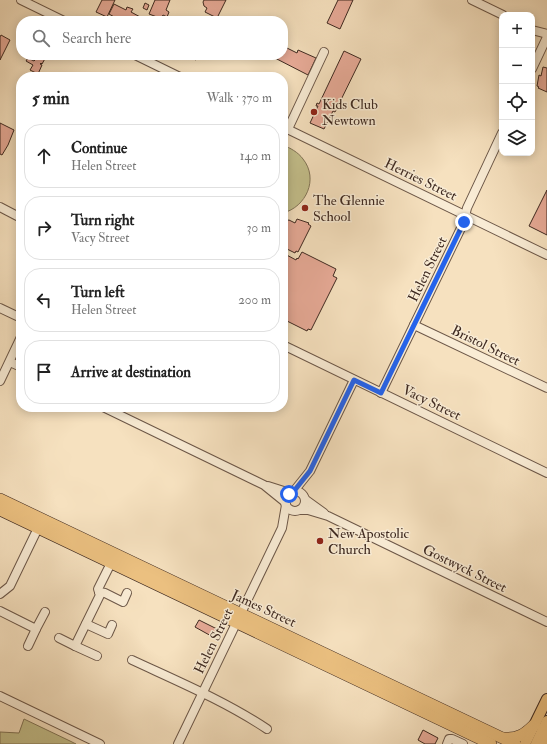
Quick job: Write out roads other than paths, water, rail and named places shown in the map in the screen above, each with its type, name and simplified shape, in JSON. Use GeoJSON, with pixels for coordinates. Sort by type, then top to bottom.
{"type":"FeatureCollection","features":[{"type":"Feature","properties":{"kind":"highway","name":"James Street"},"geometry":{"type":"LineString","coordinates":[[0,499],[239,618],[495,741],[514,744]]}},
{"type":"Feature","properties":{"kind":"highway","name":"James Street"},"geometry":{"type":"LineString","coordinates":[[0,510],[111,563],[239,618]]}},
{"type":"Feature","properties":{"kind":"highway"},"geometry":{"type":"LineString","coordinates":[[495,741],[519,736],[541,725],[542,744]]}},
{"type":"Feature","properties":{"kind":"main road"},"geometry":{"type":"LineString","coordinates":[[536,744],[547,699]]}},
{"type":"Feature","properties":{"kind":"main road"},"geometry":{"type":"LineString","coordinates":[[525,744],[541,725]]}},
{"type":"Feature","properties":{"kind":"street"},"geometry":{"type":"LineString","coordinates":[[21,0],[54,16]]}},
{"type":"Feature","properties":{"kind":"street"},"geometry":{"type":"LineString","coordinates":[[472,0],[499,13]]}},
{"type":"Feature","properties":{"kind":"street"},"geometry":{"type":"LineString","coordinates":[[535,31],[547,36],[535,62]]}},
{"type":"Feature","properties":{"kind":"street"},"geometry":{"type":"LineString","coordinates":[[288,122],[324,52]]}},
{"type":"Feature","properties":{"kind":"street"},"geometry":{"type":"LineString","coordinates":[[144,60],[170,72]]}},
{"type":"Feature","properties":{"kind":"street","name":"Herries Street"},"geometry":{"type":"LineString","coordinates":[[288,129],[547,255]]}},
{"type":"Feature","properties":{"kind":"street","name":"Helen Street"},"geometry":{"type":"LineString","coordinates":[[381,393],[464,222],[467,208],[499,139]]}},
{"type":"Feature","properties":{"kind":"street"},"geometry":{"type":"LineString","coordinates":[[0,207],[16,215]]}},
{"type":"Feature","properties":{"kind":"street"},"geometry":{"type":"LineString","coordinates":[[0,308],[16,316]]}},
{"type":"Feature","properties":{"kind":"street","name":"Bristol Street"},"geometry":{"type":"LineString","coordinates":[[414,325],[547,388]]}},
{"type":"Feature","properties":{"kind":"street","name":"Vacy Street"},"geometry":{"type":"LineString","coordinates":[[288,347],[547,473]]}},
{"type":"Feature","properties":{"kind":"street"},"geometry":{"type":"LineString","coordinates":[[0,381],[16,348]]}},
{"type":"Feature","properties":{"kind":"street"},"geometry":{"type":"LineString","coordinates":[[10,362],[16,365]]}},
{"type":"Feature","properties":{"kind":"street"},"geometry":{"type":"LineString","coordinates":[[113,412],[264,486],[291,510],[298,511],[304,506],[305,488],[310,471],[354,380]]}},
{"type":"Feature","properties":{"kind":"street"},"geometry":{"type":"LineString","coordinates":[[286,504],[287,496],[310,471]]}},
{"type":"Feature","properties":{"kind":"street"},"geometry":{"type":"LineString","coordinates":[[264,486],[292,492],[300,492],[305,498]]}},
{"type":"Feature","properties":{"kind":"street","name":"Gostwyck Street"},"geometry":{"type":"LineString","coordinates":[[305,498],[328,516]]}},
{"type":"Feature","properties":{"kind":"street","name":"Helen Street"},"geometry":{"type":"LineString","coordinates":[[178,744],[282,528],[286,504]]}},
{"type":"Feature","properties":{"kind":"street","name":"Gostwyck Street"},"geometry":{"type":"LineString","coordinates":[[298,511],[308,510],[328,516],[547,622]]}},
{"type":"Feature","properties":{"kind":"street","name":"Helen Street"},"geometry":{"type":"LineString","coordinates":[[282,528],[298,511]]}},
{"type":"Feature","properties":{"kind":"street"},"geometry":{"type":"LineString","coordinates":[[0,594],[10,586],[38,528]]}},
{"type":"Feature","properties":{"kind":"street"},"geometry":{"type":"LineString","coordinates":[[75,646],[100,595],[98,589],[111,563]]}},
{"type":"Feature","properties":{"kind":"street"},"geometry":{"type":"LineString","coordinates":[[99,592],[105,593],[123,602],[127,593]]}},
{"type":"Feature","properties":{"kind":"street"},"geometry":{"type":"LineString","coordinates":[[0,611],[36,629]]}},
{"type":"Feature","properties":{"kind":"street"},"geometry":{"type":"LineString","coordinates":[[28,646],[45,612]]}},
{"type":"Feature","properties":{"kind":"street"},"geometry":{"type":"LineString","coordinates":[[86,624],[108,634],[112,624]]}},
{"type":"Feature","properties":{"kind":"street"},"geometry":{"type":"LineString","coordinates":[[59,638],[97,656]]}},
{"type":"Feature","properties":{"kind":"street"},"geometry":{"type":"LineString","coordinates":[[132,660],[202,693],[250,718],[267,729]]}},
{"type":"Feature","properties":{"kind":"street"},"geometry":{"type":"LineString","coordinates":[[0,696],[100,744]]}},
{"type":"Feature","properties":{"kind":"street"},"geometry":{"type":"LineString","coordinates":[[447,744],[450,739],[463,744]]}},
{"type":"Feature","properties":{"kind":"place","name":"Kids Club Newtown"},"geometry":{"type":"Point","coordinates":[314,112]}},
{"type":"Feature","properties":{"kind":"place","name":"The Glennie School"},"geometry":{"type":"Point","coordinates":[305,208]}},
{"type":"Feature","properties":{"kind":"place","name":"New Apostolic Church"},"geometry":{"type":"Point","coordinates":[320,541]}}]}
